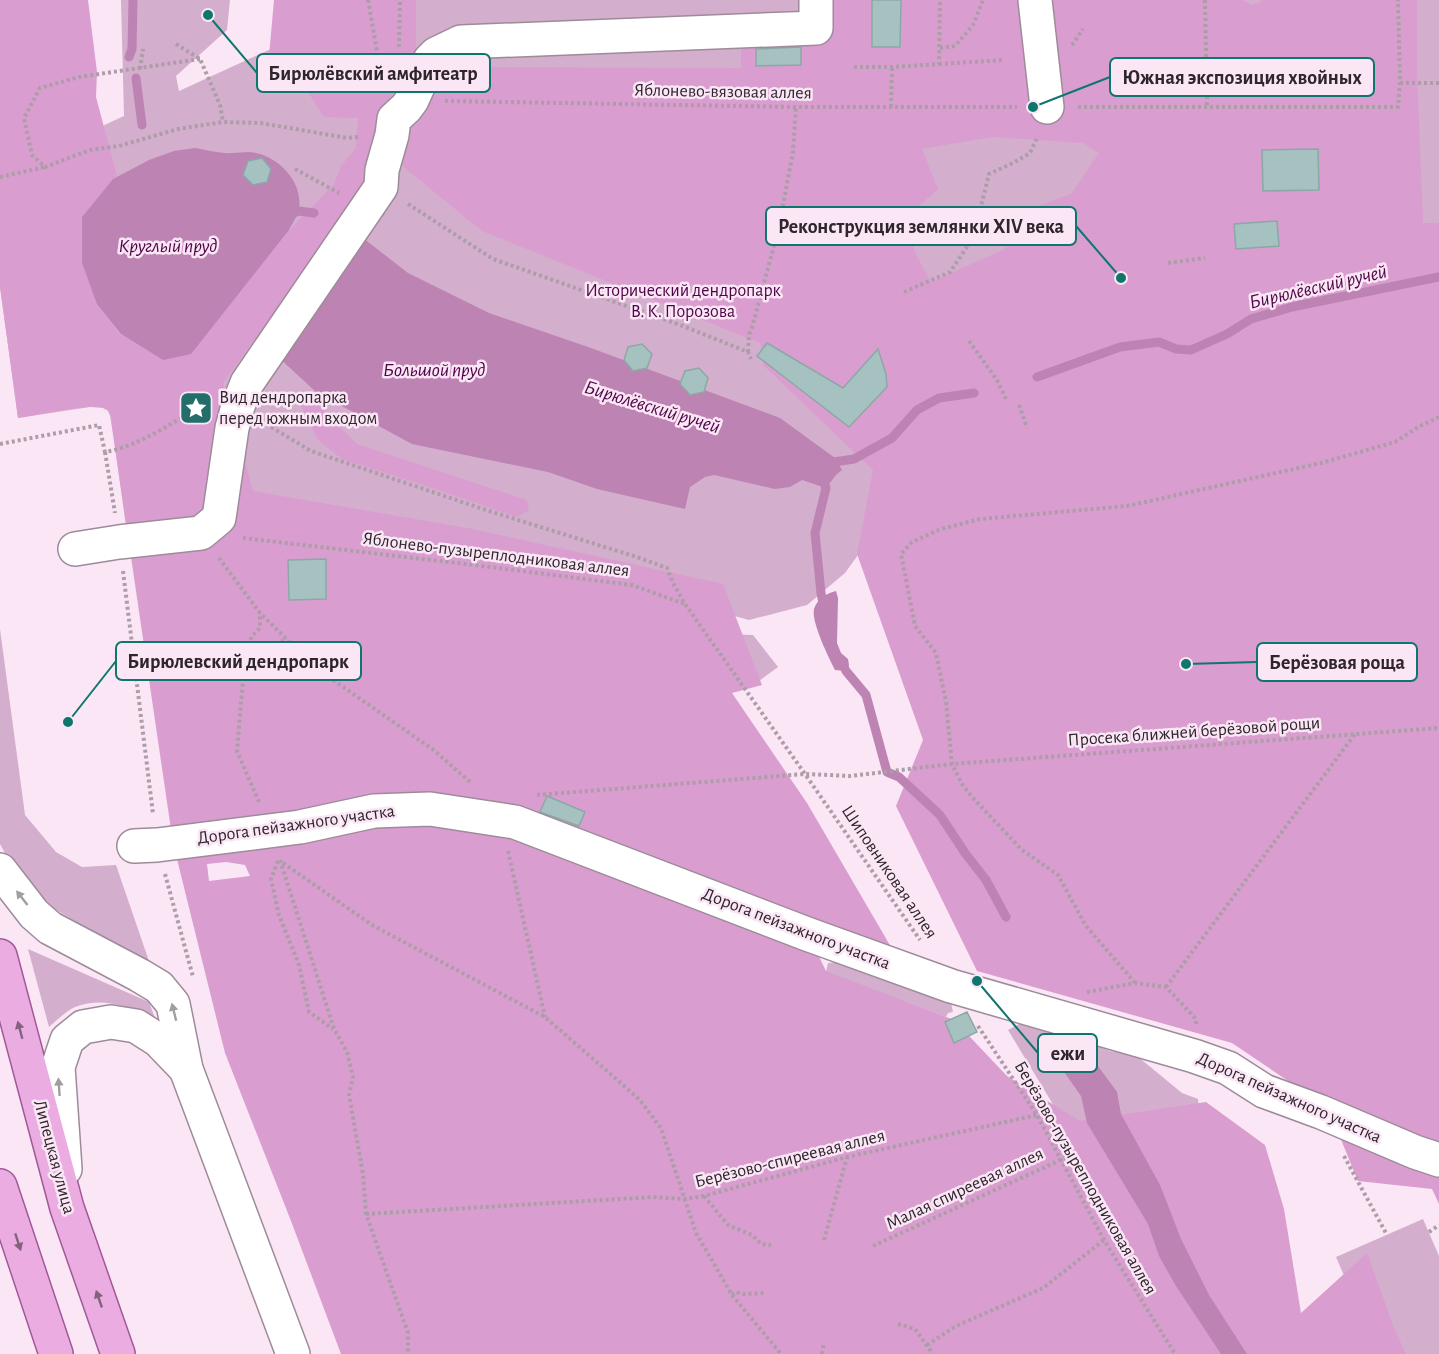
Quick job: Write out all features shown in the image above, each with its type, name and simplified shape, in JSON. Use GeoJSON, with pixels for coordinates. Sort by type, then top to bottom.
{"type":"FeatureCollection","features":[{"type":"Feature","properties":{"kind":"main road","name":"Липецкая улица"},"geometry":{"type":"LineString","coordinates":[[0,956],[67,1208],[118,1354]]}},
{"type":"Feature","properties":{"kind":"main road"},"geometry":{"type":"LineString","coordinates":[[0,1186],[56,1354]]}},
{"type":"Feature","properties":{"kind":"street"},"geometry":{"type":"LineString","coordinates":[[75,549],[201,533],[219,518],[231,439],[238,406],[247,383],[381,187],[382,170],[394,119],[406,108],[398,96],[436,54],[461,42],[816,27],[816,0]]}},
{"type":"Feature","properties":{"kind":"street"},"geometry":{"type":"LineString","coordinates":[[1035,0],[1047,107]]}},
{"type":"Feature","properties":{"kind":"street","name":"Дорога пейзажного участка"},"geometry":{"type":"LineString","coordinates":[[146,845],[277,850],[300,827],[374,811],[430,809],[515,822],[807,934],[951,986],[1194,1056],[1228,1068],[1264,1091],[1439,1160]]}},
{"type":"Feature","properties":{"kind":"street"},"geometry":{"type":"LineString","coordinates":[[0,870],[34,914],[50,928],[159,987],[173,1004],[186,1069],[293,1354]]}},
{"type":"Feature","properties":{"kind":"street"},"geometry":{"type":"LineString","coordinates":[[67,1208],[58,1067],[67,1040],[83,1027],[111,1022],[136,1026],[158,1040],[186,1069]]}},
{"type":"Feature","properties":{"kind":"path"},"geometry":{"type":"LineString","coordinates":[[368,0],[398,96]]}},
{"type":"Feature","properties":{"kind":"path"},"geometry":{"type":"LineString","coordinates":[[939,64],[940,0]]}},
{"type":"Feature","properties":{"kind":"path"},"geometry":{"type":"LineString","coordinates":[[940,48],[956,46],[972,25],[983,0]]}},
{"type":"Feature","properties":{"kind":"path"},"geometry":{"type":"LineString","coordinates":[[1205,0],[1207,107]]}},
{"type":"Feature","properties":{"kind":"path"},"geometry":{"type":"LineString","coordinates":[[1398,0],[1400,83],[1439,83]]}},
{"type":"Feature","properties":{"kind":"path"},"geometry":{"type":"LineString","coordinates":[[176,44],[200,59],[220,105],[223,122]]}},
{"type":"Feature","properties":{"kind":"path"},"geometry":{"type":"LineString","coordinates":[[140,69],[143,49]]}},
{"type":"Feature","properties":{"kind":"path"},"geometry":{"type":"LineString","coordinates":[[45,167],[32,154],[24,118],[40,88],[79,77],[200,59]]}},
{"type":"Feature","properties":{"kind":"path"},"geometry":{"type":"LineString","coordinates":[[854,67],[1005,60]]}},
{"type":"Feature","properties":{"kind":"path"},"geometry":{"type":"LineString","coordinates":[[891,107],[892,67]]}},
{"type":"Feature","properties":{"kind":"path","name":"Яблонево-вязовая аллея"},"geometry":{"type":"LineString","coordinates":[[398,96],[796,107],[1398,107],[1400,83]]}},
{"type":"Feature","properties":{"kind":"path"},"geometry":{"type":"LineString","coordinates":[[751,359],[748,352],[749,334],[780,219],[793,152],[796,107]]}},
{"type":"Feature","properties":{"kind":"path"},"geometry":{"type":"LineString","coordinates":[[904,292],[950,272],[973,238],[989,174],[1030,153],[1047,107]]}},
{"type":"Feature","properties":{"kind":"path"},"geometry":{"type":"LineString","coordinates":[[0,177],[45,167],[90,150],[119,146],[178,129],[223,122],[261,123],[347,138]]}},
{"type":"Feature","properties":{"kind":"path"},"geometry":{"type":"LineString","coordinates":[[295,169],[334,190]]}},
{"type":"Feature","properties":{"kind":"path"},"geometry":{"type":"LineString","coordinates":[[381,187],[493,259],[683,326],[748,352]]}},
{"type":"Feature","properties":{"kind":"path"},"geometry":{"type":"LineString","coordinates":[[793,209],[793,218],[800,218]]}},
{"type":"Feature","properties":{"kind":"path"},"geometry":{"type":"LineString","coordinates":[[1168,263],[1204,258]]}},
{"type":"Feature","properties":{"kind":"path"},"geometry":{"type":"LineString","coordinates":[[969,341],[994,374],[1007,401]]}},
{"type":"Feature","properties":{"kind":"path"},"geometry":{"type":"LineString","coordinates":[[1019,405],[1027,428]]}},
{"type":"Feature","properties":{"kind":"path"},"geometry":{"type":"LineString","coordinates":[[238,406],[311,451],[667,568],[685,604],[805,774]]}},
{"type":"Feature","properties":{"kind":"path"},"geometry":{"type":"LineString","coordinates":[[1194,1056],[1196,1019],[1166,987],[1135,983],[1086,926],[1058,875],[1022,850],[962,784],[951,764],[946,702],[936,653],[915,626],[901,554],[912,542],[941,529],[980,519],[1127,506],[1321,464],[1395,442],[1419,426],[1439,417]]}},
{"type":"Feature","properties":{"kind":"path"},"geometry":{"type":"LineString","coordinates":[[0,444],[99,425],[119,542],[146,845],[194,981]]}},
{"type":"Feature","properties":{"kind":"path"},"geometry":{"type":"LineString","coordinates":[[105,452],[136,442],[164,427]]}},
{"type":"Feature","properties":{"kind":"path"},"geometry":{"type":"LineString","coordinates":[[201,533],[260,613],[316,668],[435,751],[479,791]]}},
{"type":"Feature","properties":{"kind":"path","name":"Яблонево-пузыреплодниковая аллея"},"geometry":{"type":"LineString","coordinates":[[201,533],[632,585],[685,604]]}},
{"type":"Feature","properties":{"kind":"path"},"geometry":{"type":"LineString","coordinates":[[260,613],[260,628],[252,636],[246,650],[237,751],[277,850],[334,1029],[347,1052],[353,1077],[350,1095],[363,1174],[366,1214],[408,1333],[408,1354]]}},
{"type":"Feature","properties":{"kind":"path"},"geometry":{"type":"LineString","coordinates":[[246,650],[270,648],[287,640]]}},
{"type":"Feature","properties":{"kind":"path","name":"Просека ближней берёзовой рощи"},"geometry":{"type":"LineString","coordinates":[[535,795],[805,774],[850,776],[951,764],[1439,728]]}},
{"type":"Feature","properties":{"kind":"path"},"geometry":{"type":"LineString","coordinates":[[1166,987],[1355,734]]}},
{"type":"Feature","properties":{"kind":"path","name":"Шиповниковая аллея"},"geometry":{"type":"LineString","coordinates":[[805,774],[925,948]]}},
{"type":"Feature","properties":{"kind":"path"},"geometry":{"type":"LineString","coordinates":[[504,821],[507,846],[545,1017]]}},
{"type":"Feature","properties":{"kind":"path"},"geometry":{"type":"LineString","coordinates":[[277,850],[372,925],[545,1017],[639,1099],[661,1128],[696,1233],[732,1295],[781,1354]]}},
{"type":"Feature","properties":{"kind":"path"},"geometry":{"type":"LineString","coordinates":[[277,850],[271,879],[279,915],[299,965],[309,1012],[334,1029]]}},
{"type":"Feature","properties":{"kind":"path","name":"Берёзово-пузыреплодниковая аллея"},"geometry":{"type":"LineString","coordinates":[[978,1026],[1037,1115],[1104,1240],[1175,1354]]}},
{"type":"Feature","properties":{"kind":"path","name":"Берёзово-спиреевая аллея"},"geometry":{"type":"LineString","coordinates":[[366,1214],[653,1197],[685,1199],[704,1196],[847,1157],[1037,1115]]}},
{"type":"Feature","properties":{"kind":"path"},"geometry":{"type":"LineString","coordinates":[[1343,1153],[1387,1235]]}},
{"type":"Feature","properties":{"kind":"path","name":"Малая спиреевая аллея"},"geometry":{"type":"LineString","coordinates":[[873,1246],[1069,1156]]}},
{"type":"Feature","properties":{"kind":"path"},"geometry":{"type":"LineString","coordinates":[[824,1240],[847,1157]]}},
{"type":"Feature","properties":{"kind":"path"},"geometry":{"type":"LineString","coordinates":[[704,1196],[728,1225],[752,1235],[761,1244],[771,1245]]}},
{"type":"Feature","properties":{"kind":"path"},"geometry":{"type":"LineString","coordinates":[[1429,1232],[1439,1225]]}},
{"type":"Feature","properties":{"kind":"path"},"geometry":{"type":"LineString","coordinates":[[927,1345],[956,1326],[1043,1288],[1104,1240]]}},
{"type":"Feature","properties":{"kind":"path"},"geometry":{"type":"LineString","coordinates":[[732,1295],[735,1292],[766,1293]]}},
{"type":"Feature","properties":{"kind":"path"},"geometry":{"type":"LineString","coordinates":[[898,1324],[915,1329],[933,1354]]}},
{"type":"Feature","properties":{"kind":"path"},"geometry":{"type":"LineString","coordinates":[[822,1354],[824,1342]]}},
{"type":"Feature","properties":{"kind":"green space"},"geometry":{"type":"Polygon","coordinates":[[[0,0],[88,0],[97,72],[96,97],[117,176],[82,217],[97,304],[120,334],[163,360],[334,184],[341,166],[356,148],[358,118],[324,117],[302,83],[269,56],[274,0],[416,0],[416,67],[741,68],[741,30],[827,30],[827,0],[1242,0],[1252,5],[1261,0],[1417,0],[1417,70],[1423,223],[1439,223],[1439,1204],[1432,1189],[1358,1181],[1328,1108],[1232,1043],[977,971],[896,806],[923,740],[857,554],[873,470],[763,365],[760,343],[482,231],[389,155],[223,383],[253,491],[473,529],[723,584],[762,685],[732,693],[807,803],[891,947],[799,915],[826,971],[954,1020],[1007,1076],[1080,1121],[1206,1102],[1265,1145],[1284,1209],[1301,1313],[1367,1253],[1394,1328],[1406,1354],[341,1354],[225,1053],[173,843],[110,414],[105,408],[87,407],[18,418],[0,287],[0,0]],[[992,137],[922,149],[938,189],[902,221],[931,282],[1003,250],[1022,235],[1027,210],[1071,194],[1099,153],[1083,143],[992,137]],[[226,862],[207,864],[209,881],[250,876],[245,865],[226,862]]]}},
{"type":"Feature","properties":{"kind":"green space","name":"Исторический дендропарк В. К. Порозова"},"geometry":{"type":"Polygon","coordinates":[[[121,0],[230,0],[227,30],[176,76],[179,91],[334,20],[331,0],[1439,0],[1439,372],[871,537],[845,573],[807,605],[749,620],[709,609],[128,541],[111,418],[108,411],[103,408],[90,407],[18,418],[0,287],[0,173],[124,116],[121,0]]]}},
{"type":"Feature","properties":{"kind":"green space"},"geometry":{"type":"Polygon","coordinates":[[[309,396],[357,444],[527,500],[529,510],[517,517],[342,459],[318,440],[300,404],[309,396]]]}},
{"type":"Feature","properties":{"kind":"green space"},"geometry":{"type":"Polygon","coordinates":[[[0,629],[25,815],[56,852],[82,867],[116,865],[151,967],[53,908],[16,873],[0,844],[0,629]]]}},
{"type":"Feature","properties":{"kind":"green space"},"geometry":{"type":"Polygon","coordinates":[[[722,634],[753,635],[778,667],[759,681],[722,634]]]}},
{"type":"Feature","properties":{"kind":"green space"},"geometry":{"type":"Polygon","coordinates":[[[28,949],[149,1002],[156,1021],[117,1005],[96,1003],[75,1007],[49,1027],[28,949]]]}},
{"type":"Feature","properties":{"kind":"green space"},"geometry":{"type":"Polygon","coordinates":[[[837,962],[951,1003],[953,1012],[948,1013],[946,1017],[826,972],[828,963],[837,962]]]}},
{"type":"Feature","properties":{"kind":"green space"},"geometry":{"type":"Polygon","coordinates":[[[1023,1022],[1056,1030],[1110,1051],[1137,1056],[1182,1093],[1198,1099],[1199,1114],[1079,1146],[1008,1030],[1023,1022]]]}},
{"type":"Feature","properties":{"kind":"green space"},"geometry":{"type":"Polygon","coordinates":[[[1423,1219],[1439,1256],[1439,1354],[1378,1354],[1336,1257],[1423,1219]]]}},
{"type":"Feature","properties":{"kind":"water","name":"Круглый пруд"},"geometry":{"type":"Polygon","coordinates":[[[195,148],[224,153],[253,152],[273,160],[288,173],[293,181],[299,199],[299,208],[289,230],[191,354],[163,360],[121,334],[97,304],[82,263],[82,217],[113,179],[149,160],[174,151],[195,148]]]}},
{"type":"Feature","properties":{"kind":"water","name":"Большой пруд"},"geometry":{"type":"Polygon","coordinates":[[[359,235],[408,273],[489,313],[780,418],[835,458],[842,470],[826,488],[802,480],[790,487],[775,489],[714,475],[705,477],[690,487],[685,509],[597,489],[548,472],[412,444],[316,392],[278,357],[359,235]]]}},
{"type":"Feature","properties":{"kind":"water"},"geometry":{"type":"Polygon","coordinates":[[[836,591],[838,598],[837,643],[841,653],[848,659],[849,665],[846,671],[835,670],[821,640],[814,615],[815,605],[820,599],[836,591]]]}},
{"type":"Feature","properties":{"kind":"water"},"geometry":{"type":"Polygon","coordinates":[[[1069,1059],[1095,1062],[1117,1092],[1121,1114],[1160,1185],[1181,1239],[1209,1295],[1247,1354],[1221,1354],[1176,1286],[1159,1256],[1148,1224],[1087,1123],[1081,1096],[1062,1069],[1069,1059]]]}},
{"type":"Feature","properties":{"kind":"building"},"geometry":{"type":"Polygon","coordinates":[[[872,0],[901,0],[900,47],[872,47],[872,0]]]}},
{"type":"Feature","properties":{"kind":"building"},"geometry":{"type":"Polygon","coordinates":[[[801,47],[801,65],[756,66],[756,49],[801,47]]]}},
{"type":"Feature","properties":{"kind":"building"},"geometry":{"type":"Polygon","coordinates":[[[1318,149],[1319,190],[1263,191],[1262,150],[1318,149]]]}},
{"type":"Feature","properties":{"kind":"building"},"geometry":{"type":"Polygon","coordinates":[[[262,158],[271,169],[267,182],[253,185],[243,175],[248,161],[262,158]]]}},
{"type":"Feature","properties":{"kind":"building"},"geometry":{"type":"Polygon","coordinates":[[[1277,221],[1279,246],[1236,249],[1234,224],[1277,221]]]}},
{"type":"Feature","properties":{"kind":"building"},"geometry":{"type":"Polygon","coordinates":[[[767,343],[843,388],[878,349],[886,374],[887,387],[849,427],[757,356],[767,343]]]}},
{"type":"Feature","properties":{"kind":"building"},"geometry":{"type":"Polygon","coordinates":[[[642,344],[652,354],[647,368],[633,371],[624,360],[628,347],[642,344]]]}},
{"type":"Feature","properties":{"kind":"building"},"geometry":{"type":"Polygon","coordinates":[[[699,368],[708,378],[704,392],[690,395],[680,384],[685,371],[699,368]]]}},
{"type":"Feature","properties":{"kind":"building"},"geometry":{"type":"Polygon","coordinates":[[[326,559],[326,599],[289,600],[288,560],[326,559]]]}},
{"type":"Feature","properties":{"kind":"building"},"geometry":{"type":"Polygon","coordinates":[[[547,796],[585,812],[579,826],[540,812],[547,796]]]}},
{"type":"Feature","properties":{"kind":"building"},"geometry":{"type":"Polygon","coordinates":[[[967,1012],[977,1032],[954,1043],[945,1022],[967,1012]]]}},
{"type":"Feature","properties":{"kind":"waterway","name":"Бирюлёвский ручей"},"geometry":{"type":"LineString","coordinates":[[129,57],[132,49],[133,0]]}},
{"type":"Feature","properties":{"kind":"waterway","name":"Бирюлёвский ручей"},"geometry":{"type":"LineString","coordinates":[[136,78],[142,125]]}},
{"type":"Feature","properties":{"kind":"waterway","name":"Бирюлёвский ручей"},"geometry":{"type":"LineString","coordinates":[[288,215],[299,211],[314,213]]}},
{"type":"Feature","properties":{"kind":"waterway","name":"Бирюлёвский ручей"},"geometry":{"type":"LineString","coordinates":[[1037,377],[1120,347],[1159,342],[1176,349],[1191,350],[1227,334],[1251,319],[1292,307],[1439,277]]}},
{"type":"Feature","properties":{"kind":"waterway","name":"Бирюлёвский ручей"},"geometry":{"type":"LineString","coordinates":[[827,463],[854,459],[892,438],[917,410],[939,398],[974,393]]}},
{"type":"Feature","properties":{"kind":"waterway"},"geometry":{"type":"LineString","coordinates":[[822,478],[826,488],[815,533],[824,608]]}},
{"type":"Feature","properties":{"kind":"waterway"},"geometry":{"type":"LineString","coordinates":[[841,661],[846,671],[866,695],[887,772],[899,777],[940,815],[986,880],[1006,917]]}},
{"type":"Feature","properties":{"kind":"place","name":"Бирюлёвский амфитеатр"},"geometry":{"type":"Point","coordinates":[208,15]}},
{"type":"Feature","properties":{"kind":"place","name":"Южная экспозиция хвойных"},"geometry":{"type":"Point","coordinates":[1033,107]}},
{"type":"Feature","properties":{"kind":"place","name":"Реконструкция землянки XIV века"},"geometry":{"type":"Point","coordinates":[1121,278]}},
{"type":"Feature","properties":{"kind":"place","name":"Вид дендропарка перед южным входом"},"geometry":{"type":"Point","coordinates":[196,408]}},
{"type":"Feature","properties":{"kind":"place","name":"Берёзовая роща"},"geometry":{"type":"Point","coordinates":[1186,664]}},
{"type":"Feature","properties":{"kind":"place","name":"Бирюлевский дендропарк"},"geometry":{"type":"Point","coordinates":[68,722]}},
{"type":"Feature","properties":{"kind":"place","name":"ежи"},"geometry":{"type":"Point","coordinates":[977,981]}}]}
